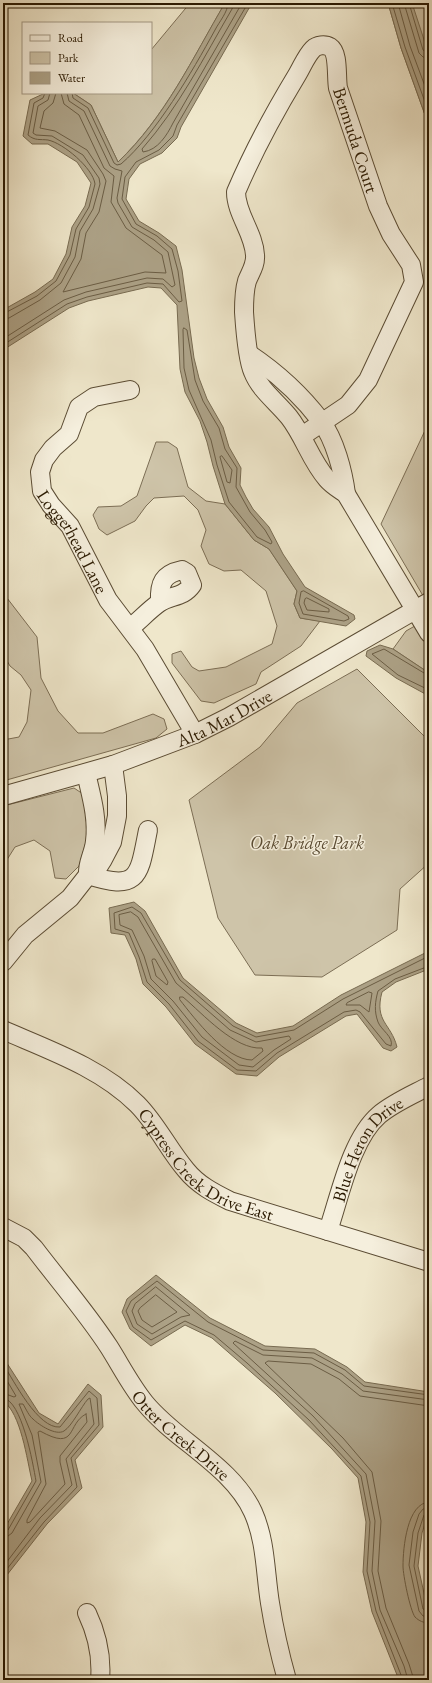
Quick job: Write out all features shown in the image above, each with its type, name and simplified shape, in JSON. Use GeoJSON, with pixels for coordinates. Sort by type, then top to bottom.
{"type":"FeatureCollection","features":[{"type":"Feature","properties":{"kind":"street","name":"Bermuda Court"},"geometry":{"type":"LineString","coordinates":[[302,436],[348,405],[368,380],[414,282],[411,265],[391,234],[378,206],[338,88],[336,74],[337,58],[330,47],[324,45],[313,49],[283,99],[236,192],[236,203],[250,236],[255,256],[254,267],[245,290],[246,337],[249,354],[256,379],[289,417],[302,436],[321,472],[327,480],[346,494],[423,606],[429,633]]}},
{"type":"Feature","properties":{"kind":"street","name":"Bermuda Court"},"geometry":{"type":"LineString","coordinates":[[249,354],[274,372],[322,422],[340,463],[346,494]]}},
{"type":"Feature","properties":{"kind":"street","name":"Loggerhead Lane"},"geometry":{"type":"LineString","coordinates":[[130,390],[94,397],[79,407],[69,434],[53,448],[44,460],[40,472],[42,490],[51,505],[70,526],[108,600],[145,649],[195,734]]}},
{"type":"Feature","properties":{"kind":"street"},"geometry":{"type":"LineString","coordinates":[[130,628],[160,602]]}},
{"type":"Feature","properties":{"kind":"street","name":"Alta Mar Drive"},"geometry":{"type":"LineString","coordinates":[[3,796],[113,765],[195,734],[229,717],[423,606]]}},
{"type":"Feature","properties":{"kind":"street"},"geometry":{"type":"LineString","coordinates":[[3,962],[26,935],[70,898],[88,875],[95,872],[112,842],[117,816],[117,796],[113,765]]}},
{"type":"Feature","properties":{"kind":"street"},"geometry":{"type":"LineString","coordinates":[[86,773],[96,824],[96,841],[93,854],[87,867],[88,875]]}},
{"type":"Feature","properties":{"kind":"street"},"geometry":{"type":"LineString","coordinates":[[88,875],[112,882],[128,880],[135,876],[141,864],[148,830]]}},
{"type":"Feature","properties":{"kind":"street","name":"Cypress Creek Drive East"},"geometry":{"type":"LineString","coordinates":[[3,1030],[72,1060],[121,1090],[138,1105],[152,1122],[186,1171],[214,1194],[230,1201],[429,1262]]}},
{"type":"Feature","properties":{"kind":"street","name":"Blue Heron Drive"},"geometry":{"type":"LineString","coordinates":[[328,1231],[356,1144],[366,1129],[388,1108],[429,1086]]}},
{"type":"Feature","properties":{"kind":"street","name":"Otter Creek Drive"},"geometry":{"type":"LineString","coordinates":[[3,1227],[24,1238],[34,1248],[109,1347],[130,1382],[145,1403],[162,1422],[226,1476],[239,1490],[252,1510],[264,1546],[271,1610],[287,1680]]}},
{"type":"Feature","properties":{"kind":"street"},"geometry":{"type":"LineString","coordinates":[[86,1613],[96,1635],[100,1653],[100,1680]]}},
{"type":"Feature","properties":{"kind":"green space"},"geometry":{"type":"Polygon","coordinates":[[[190,3],[225,3],[164,106],[135,145],[118,162],[91,105],[74,94],[152,94],[152,49],[190,3]]]}},
{"type":"Feature","properties":{"kind":"green space"},"geometry":{"type":"Polygon","coordinates":[[[388,3],[429,3],[429,126],[401,48],[388,3]]]}},
{"type":"Feature","properties":{"kind":"green space"},"geometry":{"type":"Polygon","coordinates":[[[429,422],[429,606],[381,524],[429,422]]]}},
{"type":"Feature","properties":{"kind":"green space"},"geometry":{"type":"Polygon","coordinates":[[[156,442],[168,442],[177,448],[188,487],[206,501],[225,504],[254,540],[269,549],[297,591],[294,604],[300,618],[320,621],[301,646],[261,672],[256,684],[214,703],[201,701],[172,663],[172,654],[181,651],[192,667],[199,671],[226,667],[272,644],[277,626],[266,591],[241,570],[224,571],[209,564],[201,546],[206,530],[198,510],[184,496],[154,498],[135,521],[107,535],[99,529],[93,515],[98,507],[121,506],[137,496],[156,442]]]}},
{"type":"Feature","properties":{"kind":"green space"},"geometry":{"type":"Polygon","coordinates":[[[3,575],[7,598],[37,637],[41,678],[58,711],[78,733],[103,733],[153,714],[164,719],[167,729],[156,738],[3,781],[3,740],[19,737],[27,722],[31,690],[21,675],[10,666],[3,654],[3,575]]]}},
{"type":"Feature","properties":{"kind":"green space"},"geometry":{"type":"Polygon","coordinates":[[[429,618],[429,673],[393,649],[406,631],[429,618]]]}},
{"type":"Feature","properties":{"kind":"green space","name":"Oak Bridge Park"},"geometry":{"type":"Polygon","coordinates":[[[357,669],[429,741],[429,863],[400,889],[397,930],[322,977],[255,975],[218,918],[189,800],[260,747],[297,703],[357,669]]]}},
{"type":"Feature","properties":{"kind":"green space"},"geometry":{"type":"Polygon","coordinates":[[[74,788],[83,794],[88,835],[79,866],[66,879],[55,878],[50,851],[34,840],[15,847],[3,866],[3,806],[74,788]]]}},
{"type":"Feature","properties":{"kind":"water"},"geometry":{"type":"Polygon","coordinates":[[[225,3],[252,3],[181,127],[177,138],[162,153],[140,164],[129,179],[126,199],[139,221],[159,233],[176,246],[182,270],[194,358],[199,378],[207,399],[223,427],[229,447],[241,468],[240,485],[246,497],[253,509],[269,527],[283,554],[305,587],[354,615],[355,619],[346,626],[300,618],[294,604],[297,591],[269,549],[254,540],[225,504],[200,421],[185,392],[180,369],[177,305],[161,288],[148,287],[88,301],[69,308],[3,350],[3,310],[35,292],[53,279],[66,254],[72,227],[85,206],[91,183],[77,162],[48,144],[32,144],[23,136],[30,100],[43,94],[74,94],[91,105],[118,162],[135,145],[164,107],[225,3]]]}},
{"type":"Feature","properties":{"kind":"water"},"geometry":{"type":"Polygon","coordinates":[[[388,3],[412,3],[429,55],[429,126],[401,48],[388,3]]]}},
{"type":"Feature","properties":{"kind":"water"},"geometry":{"type":"Polygon","coordinates":[[[380,645],[393,649],[429,673],[429,696],[396,678],[366,656],[367,651],[380,645]]]}},
{"type":"Feature","properties":{"kind":"water"},"geometry":{"type":"Polygon","coordinates":[[[134,902],[145,911],[183,978],[236,1023],[257,1033],[293,1026],[341,995],[429,951],[429,969],[396,982],[382,992],[380,1010],[384,1022],[391,1032],[397,1047],[391,1051],[383,1048],[357,1014],[346,1016],[279,1057],[257,1076],[236,1074],[195,1044],[166,1007],[143,984],[136,959],[125,935],[111,933],[109,908],[134,902]]]}},
{"type":"Feature","properties":{"kind":"water"},"geometry":{"type":"Polygon","coordinates":[[[156,1275],[210,1318],[265,1346],[315,1349],[347,1367],[365,1382],[429,1392],[429,1511],[422,1533],[418,1566],[429,1616],[429,1680],[399,1680],[372,1612],[363,1572],[366,1522],[358,1478],[332,1449],[275,1393],[212,1338],[185,1325],[151,1346],[130,1329],[122,1312],[127,1299],[156,1275]]]}},
{"type":"Feature","properties":{"kind":"water"},"geometry":{"type":"Polygon","coordinates":[[[3,1357],[39,1413],[58,1424],[88,1384],[101,1395],[103,1427],[75,1460],[82,1488],[47,1524],[3,1580],[3,1531],[32,1481],[19,1426],[9,1407],[3,1401],[3,1357]]]}}]}
